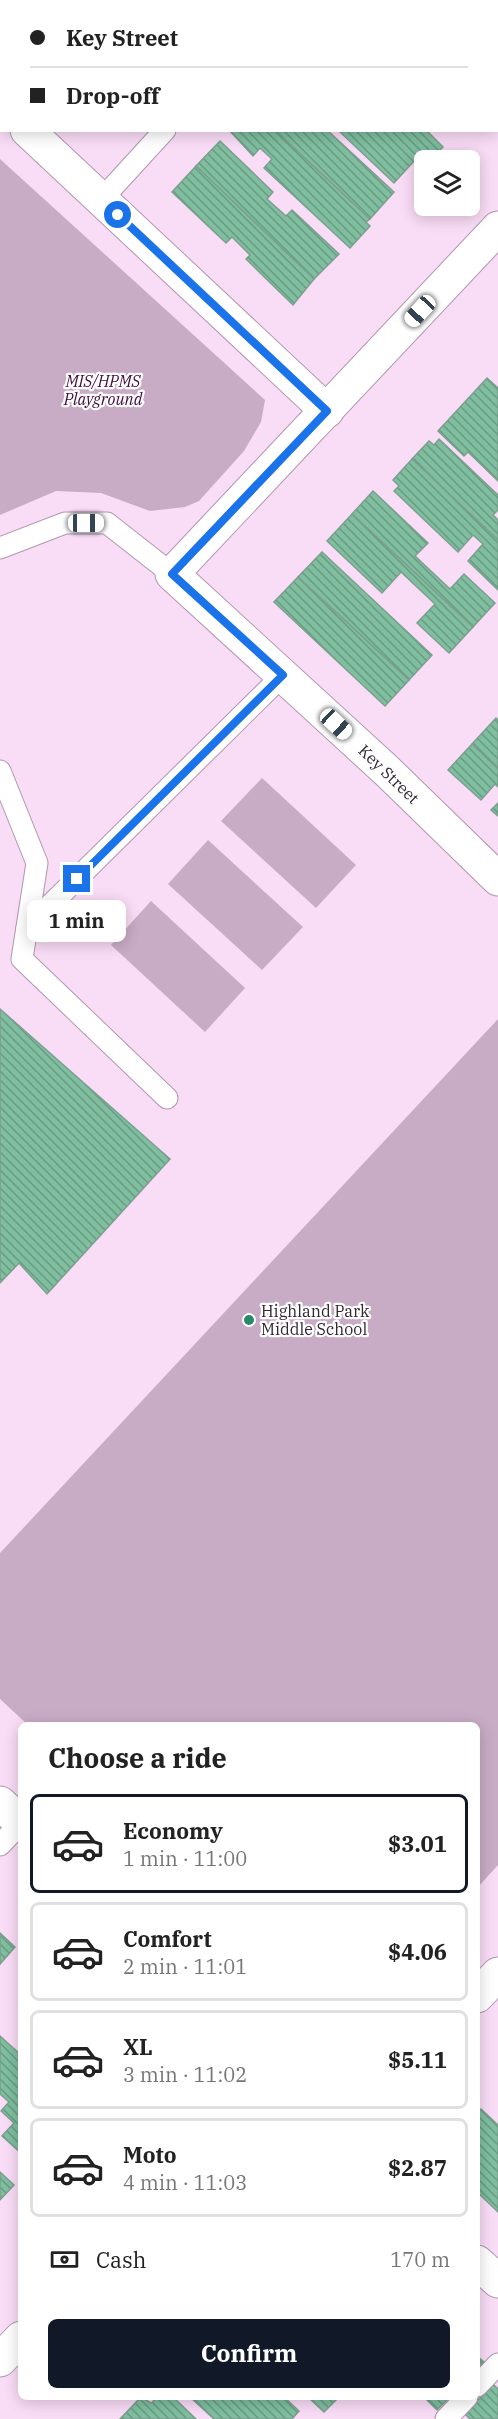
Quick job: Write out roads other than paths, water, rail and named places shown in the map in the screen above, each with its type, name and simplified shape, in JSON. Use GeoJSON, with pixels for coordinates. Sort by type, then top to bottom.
{"type":"FeatureCollection","features":[{"type":"Feature","properties":{"kind":"street"},"geometry":{"type":"LineString","coordinates":[[29,132],[327,411]]}},
{"type":"Feature","properties":{"kind":"street"},"geometry":{"type":"LineString","coordinates":[[172,574],[498,228]]}},
{"type":"Feature","properties":{"kind":"street","name":"Key Street"},"geometry":{"type":"LineString","coordinates":[[172,574],[283,675],[498,879]]}},
{"type":"Feature","properties":{"kind":"street"},"geometry":{"type":"LineString","coordinates":[[0,1803],[18,1820]]}},
{"type":"Feature","properties":{"kind":"street"},"geometry":{"type":"LineString","coordinates":[[480,1993],[498,1974]]}},
{"type":"Feature","properties":{"kind":"street"},"geometry":{"type":"LineString","coordinates":[[480,2265],[498,2282]]}},
{"type":"Feature","properties":{"kind":"street"},"geometry":{"type":"LineString","coordinates":[[0,2360],[18,2341]]}},
{"type":"Feature","properties":{"kind":"lane"},"geometry":{"type":"LineString","coordinates":[[101,200],[163,132]]}},
{"type":"Feature","properties":{"kind":"lane"},"geometry":{"type":"LineString","coordinates":[[0,548],[65,522],[107,523],[172,574]]}},
{"type":"Feature","properties":{"kind":"lane"},"geometry":{"type":"LineString","coordinates":[[27,928],[283,675]]}},
{"type":"Feature","properties":{"kind":"lane"},"geometry":{"type":"LineString","coordinates":[[0,771],[37,863],[22,959],[167,1098]]}},
{"type":"Feature","properties":{"kind":"lane"},"geometry":{"type":"LineString","coordinates":[[0,1845],[18,1826]]}},
{"type":"Feature","properties":{"kind":"lane"},"geometry":{"type":"LineString","coordinates":[[480,2383],[498,2364]]}},
{"type":"Feature","properties":{"kind":"lane"},"geometry":{"type":"LineString","coordinates":[[446,2419],[464,2400]]}},
{"type":"Feature","properties":{"kind":"place","name":"Highland Park Middle School"},"geometry":{"type":"Point","coordinates":[249,1320]}},
{"type":"Feature","properties":{"kind":"park label","name":"MIS/HPMS Playground"},"geometry":{"type":"Point","coordinates":[103,390]}}]}
